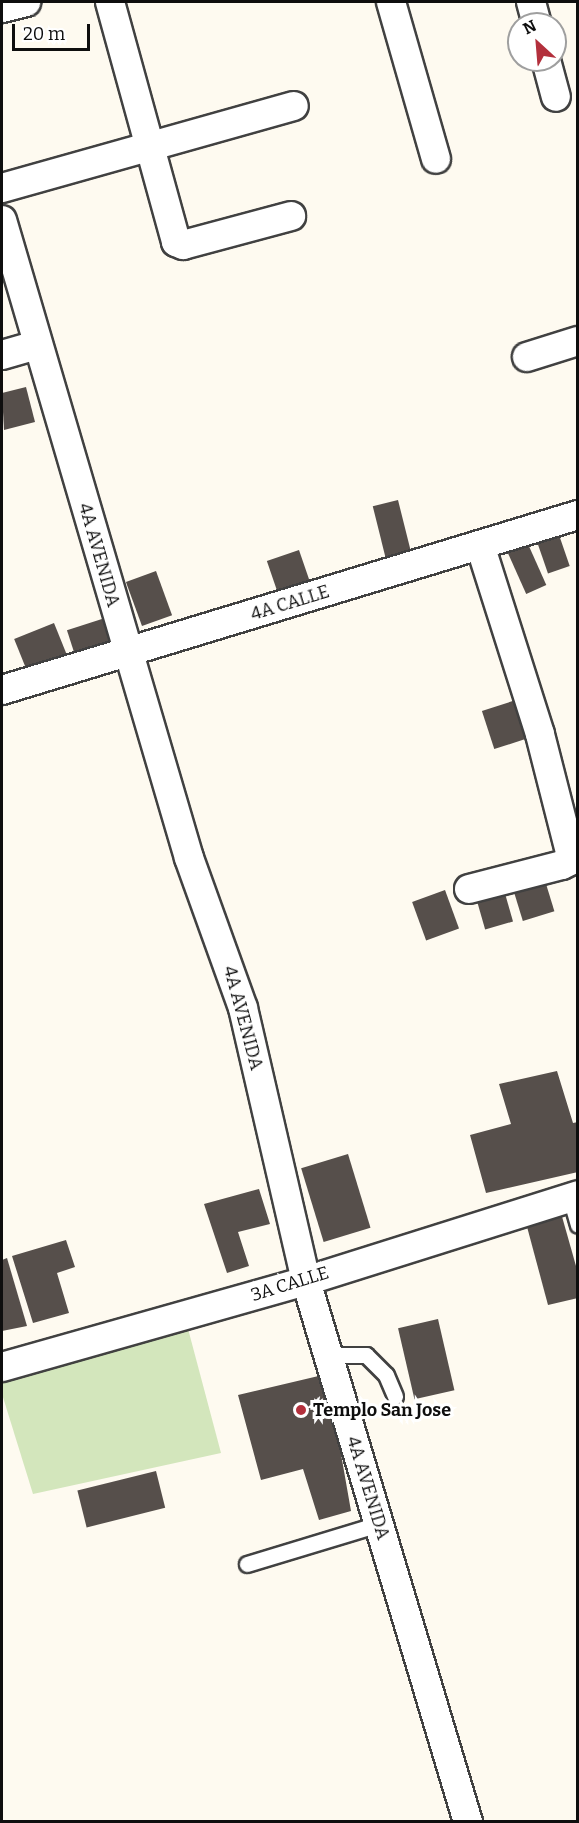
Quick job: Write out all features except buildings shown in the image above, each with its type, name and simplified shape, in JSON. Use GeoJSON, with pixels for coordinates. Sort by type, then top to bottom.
{"type":"FeatureCollection","features":[{"type":"Feature","properties":{"kind":"street"},"geometry":{"type":"LineString","coordinates":[[2,8],[26,2]]}},
{"type":"Feature","properties":{"kind":"street"},"geometry":{"type":"LineString","coordinates":[[110,2],[179,245],[291,216]]}},
{"type":"Feature","properties":{"kind":"street"},"geometry":{"type":"LineString","coordinates":[[391,2],[436,159]]}},
{"type":"Feature","properties":{"kind":"street"},"geometry":{"type":"LineString","coordinates":[[549,72],[556,97]]}},
{"type":"Feature","properties":{"kind":"street"},"geometry":{"type":"LineString","coordinates":[[2,188],[294,106]]}},
{"type":"Feature","properties":{"kind":"street","name":"4A AVENIDA"},"geometry":{"type":"LineString","coordinates":[[3,233],[189,858],[243,1008],[306,1281],[468,1821]]}},
{"type":"Feature","properties":{"kind":"street"},"geometry":{"type":"LineString","coordinates":[[527,357],[578,341]]}},
{"type":"Feature","properties":{"kind":"street"},"geometry":{"type":"LineString","coordinates":[[2,355],[38,345]]}},
{"type":"Feature","properties":{"kind":"street","name":"4A CALLE"},"geometry":{"type":"LineString","coordinates":[[2,690],[578,515]]}},
{"type":"Feature","properties":{"kind":"street"},"geometry":{"type":"LineString","coordinates":[[469,889],[562,865],[570,861],[571,856],[540,734],[480,545]]}},
{"type":"Feature","properties":{"kind":"street","name":"3A CALLE"},"geometry":{"type":"LineString","coordinates":[[2,1367],[306,1281],[574,1196]]}},
{"type":"Feature","properties":{"kind":"lane"},"geometry":{"type":"LineString","coordinates":[[574,1196],[578,1225]]}},
{"type":"Feature","properties":{"kind":"lane"},"geometry":{"type":"LineString","coordinates":[[328,1355],[366,1355],[386,1376],[394,1396]]}},
{"type":"Feature","properties":{"kind":"lane"},"geometry":{"type":"LineString","coordinates":[[247,1564],[379,1524]]}},
{"type":"Feature","properties":{"kind":"green space"},"geometry":{"type":"Polygon","coordinates":[[[187,1325],[221,1453],[33,1494],[2,1394],[2,1379],[187,1325]]]}},
{"type":"Feature","properties":{"kind":"place","name":"Templo San Jose"},"geometry":{"type":"Point","coordinates":[301,1410]}}]}
